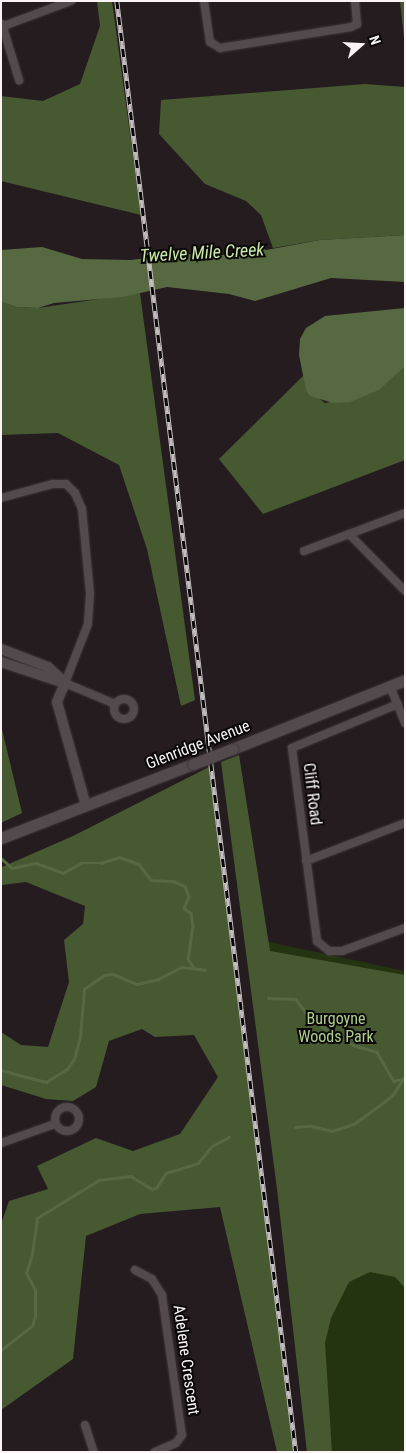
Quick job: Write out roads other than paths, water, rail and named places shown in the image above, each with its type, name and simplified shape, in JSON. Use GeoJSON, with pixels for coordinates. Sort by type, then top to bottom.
{"type":"FeatureCollection","features":[{"type":"Feature","properties":{"kind":"main road","name":"Glenridge Avenue"},"geometry":{"type":"LineString","coordinates":[[1,838],[232,750],[405,680]]}},
{"type":"Feature","properties":{"kind":"street"},"geometry":{"type":"LineString","coordinates":[[19,80],[2,26],[71,1]]}},
{"type":"Feature","properties":{"kind":"street"},"geometry":{"type":"LineString","coordinates":[[204,1],[213,46],[220,48],[357,24],[355,1]]}},
{"type":"Feature","properties":{"kind":"street"},"geometry":{"type":"LineString","coordinates":[[1,498],[53,484],[66,484],[75,493],[82,509],[90,594],[88,624],[57,702],[86,806]]}},
{"type":"Feature","properties":{"kind":"street"},"geometry":{"type":"LineString","coordinates":[[304,551],[405,513]]}},
{"type":"Feature","properties":{"kind":"street"},"geometry":{"type":"LineString","coordinates":[[349,534],[405,591]]}},
{"type":"Feature","properties":{"kind":"street"},"geometry":{"type":"LineString","coordinates":[[1,649],[48,667],[65,684]]}},
{"type":"Feature","properties":{"kind":"street"},"geometry":{"type":"LineString","coordinates":[[1,662],[115,704]]}},
{"type":"Feature","properties":{"kind":"street"},"geometry":{"type":"LineString","coordinates":[[390,686],[405,723]]}},
{"type":"Feature","properties":{"kind":"street","name":"Cliff Road"},"geometry":{"type":"LineString","coordinates":[[398,704],[292,748],[317,941],[329,951],[342,951],[405,928]]}},
{"type":"Feature","properties":{"kind":"street"},"geometry":{"type":"LineString","coordinates":[[306,861],[405,823]]}},
{"type":"Feature","properties":{"kind":"street"},"geometry":{"type":"LineString","coordinates":[[1,1144],[55,1124]]}},
{"type":"Feature","properties":{"kind":"street","name":"Adelene Crescent"},"geometry":{"type":"LineString","coordinates":[[135,1270],[152,1279],[162,1295],[182,1435],[176,1443],[156,1452]]}},
{"type":"Feature","properties":{"kind":"street"},"geometry":{"type":"LineString","coordinates":[[85,1425],[94,1452]]}},
{"type":"Feature","properties":{"kind":"waterway"},"geometry":{"type":"LineString","coordinates":[[1,858],[12,868],[36,863],[63,873],[81,863],[101,863],[119,857],[139,864],[151,880],[173,881],[185,886],[189,897],[184,908],[191,913],[193,925],[188,959],[194,968]]}},
{"type":"Feature","properties":{"kind":"waterway"},"geometry":{"type":"LineString","coordinates":[[1,1070],[46,1082],[67,1069],[74,1059],[80,1037],[84,989],[104,975],[113,974],[137,984],[158,979],[182,967],[205,970]]}},
{"type":"Feature","properties":{"kind":"waterway"},"geometry":{"type":"LineString","coordinates":[[268,998],[296,999],[306,1013],[327,1030],[353,1045],[377,1052],[394,1081],[401,1079]]}},
{"type":"Feature","properties":{"kind":"waterway"},"geometry":{"type":"LineString","coordinates":[[295,1127],[311,1126],[332,1131],[354,1124],[392,1096],[405,1076]]}},
{"type":"Feature","properties":{"kind":"waterway"},"geometry":{"type":"LineString","coordinates":[[1,1350],[32,1326],[35,1317],[35,1290],[26,1273],[32,1254],[37,1218],[99,1180],[131,1176],[152,1189],[156,1188],[166,1173],[198,1163],[212,1146],[229,1137]]}},
{"type":"Feature","properties":{"kind":"railway"},"geometry":{"type":"LineString","coordinates":[[117,1],[296,1452]]}},
{"type":"Feature","properties":{"kind":"water label","name":"Twelve Mile Creek"},"geometry":{"type":"Point","coordinates":[202,253]}},
{"type":"Feature","properties":{"kind":"park label","name":"Burgoyne Woods Park"},"geometry":{"type":"Point","coordinates":[336,1028]}}]}
